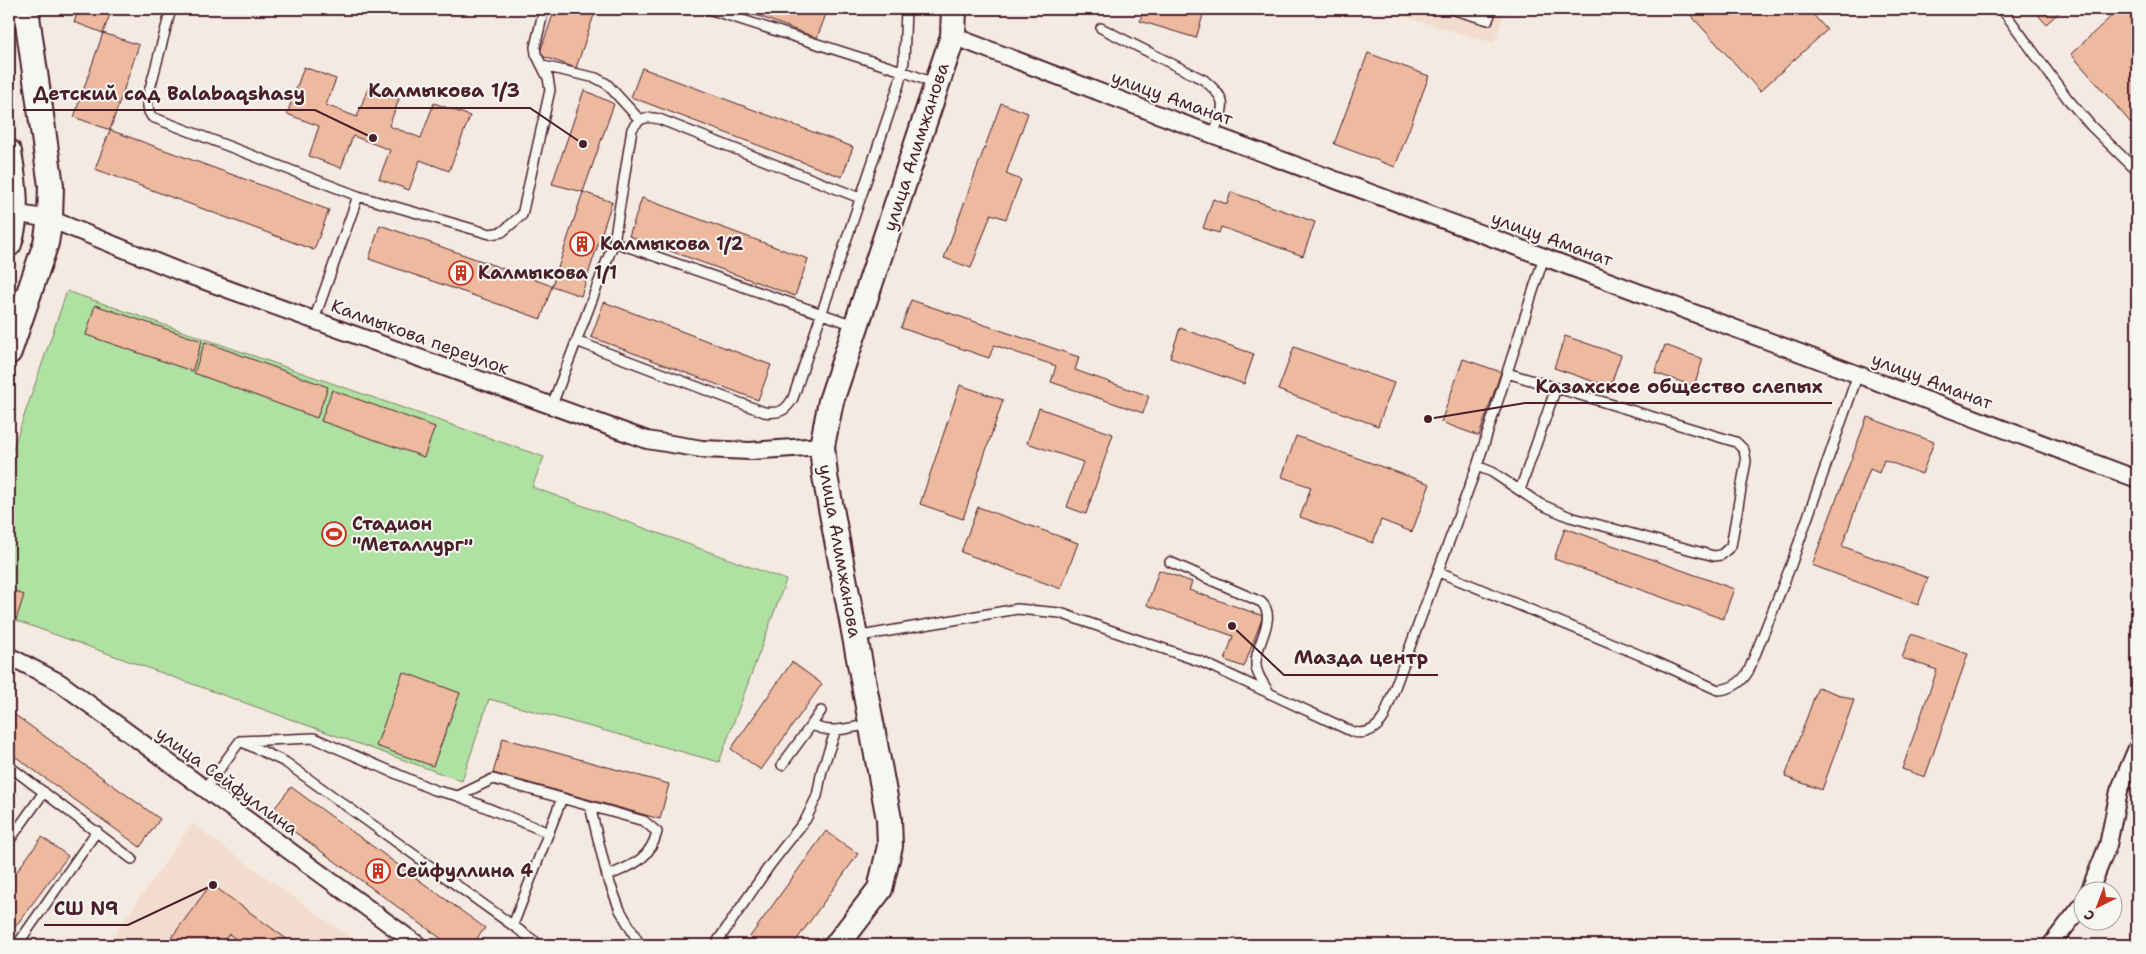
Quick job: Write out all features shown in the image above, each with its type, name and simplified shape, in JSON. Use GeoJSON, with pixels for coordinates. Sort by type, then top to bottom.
{"type":"FeatureCollection","features":[{"type":"Feature","properties":{"kind":"street"},"geometry":{"type":"LineString","coordinates":[[9,352],[46,243],[50,219],[51,186],[26,9]]}},
{"type":"Feature","properties":{"kind":"street","name":"улица Алимжанова"},"geometry":{"type":"LineString","coordinates":[[837,945],[880,889],[890,846],[889,819],[825,476],[822,446],[831,401],[858,326],[953,36],[954,9]]}},
{"type":"Feature","properties":{"kind":"street","name":"улицу Аманат"},"geometry":{"type":"LineString","coordinates":[[953,36],[2137,479]]}},
{"type":"Feature","properties":{"kind":"street"},"geometry":{"type":"LineString","coordinates":[[9,152],[15,188],[12,236],[9,244]]}},
{"type":"Feature","properties":{"kind":"street","name":"Калмыкова переулок"},"geometry":{"type":"LineString","coordinates":[[13,213],[50,219],[183,273],[647,440],[702,449],[750,451],[822,446]]}},
{"type":"Feature","properties":{"kind":"street","name":"улица Сейфуллина"},"geometry":{"type":"LineString","coordinates":[[9,656],[59,682],[418,945]]}},
{"type":"Feature","properties":{"kind":"street"},"geometry":{"type":"LineString","coordinates":[[2093,882],[2108,845],[2119,790],[2137,748]]}},
{"type":"Feature","properties":{"kind":"street"},"geometry":{"type":"LineString","coordinates":[[2051,945],[2074,916]]}},
{"type":"Feature","properties":{"kind":"lane"},"geometry":{"type":"LineString","coordinates":[[171,9],[147,100],[152,117],[358,196],[490,234],[502,232],[512,226],[522,215],[550,90],[548,78],[534,47],[544,9]]}},
{"type":"Feature","properties":{"kind":"lane"},"geometry":{"type":"LineString","coordinates":[[708,9],[902,71],[936,84]]}},
{"type":"Feature","properties":{"kind":"lane"},"geometry":{"type":"LineString","coordinates":[[576,341],[772,413],[785,410],[793,398],[902,71],[906,44],[906,9]]}},
{"type":"Feature","properties":{"kind":"lane"},"geometry":{"type":"LineString","coordinates":[[1451,9],[1488,20],[1492,9]]}},
{"type":"Feature","properties":{"kind":"lane"},"geometry":{"type":"LineString","coordinates":[[2002,9],[2073,105],[2091,126],[2137,171]]}},
{"type":"Feature","properties":{"kind":"lane"},"geometry":{"type":"LineString","coordinates":[[1101,28],[1204,80],[1214,88],[1222,96],[1224,106],[1213,134]]}},
{"type":"Feature","properties":{"kind":"lane"},"geometry":{"type":"LineString","coordinates":[[543,66],[596,78],[607,84],[639,119]]}},
{"type":"Feature","properties":{"kind":"lane"},"geometry":{"type":"LineString","coordinates":[[552,405],[614,242],[632,129],[639,119],[648,116],[659,119],[860,198]]}},
{"type":"Feature","properties":{"kind":"lane"},"geometry":{"type":"LineString","coordinates":[[314,320],[358,196]]}},
{"type":"Feature","properties":{"kind":"lane"},"geometry":{"type":"LineString","coordinates":[[614,242],[858,326]]}},
{"type":"Feature","properties":{"kind":"lane"},"geometry":{"type":"LineString","coordinates":[[854,637],[1017,609],[1060,613],[1202,662],[1353,732],[1365,733],[1377,726],[1384,717],[1439,572],[1477,466],[1544,256]]}},
{"type":"Feature","properties":{"kind":"lane"},"geometry":{"type":"LineString","coordinates":[[1477,466],[1492,472],[1540,504],[1570,516],[1714,556],[1721,555],[1731,546],[1746,461],[1741,446],[1507,373]]}},
{"type":"Feature","properties":{"kind":"lane"},"geometry":{"type":"LineString","coordinates":[[1439,572],[1652,660],[1718,690],[1727,690],[1744,679],[1749,670],[1791,565],[1858,374]]}},
{"type":"Feature","properties":{"kind":"lane"},"geometry":{"type":"LineString","coordinates":[[1520,490],[1556,388]]}},
{"type":"Feature","properties":{"kind":"lane"},"geometry":{"type":"LineString","coordinates":[[1170,562],[1264,605],[1268,618],[1256,662],[1257,672],[1270,694]]}},
{"type":"Feature","properties":{"kind":"lane"},"geometry":{"type":"LineString","coordinates":[[782,765],[820,711]]}},
{"type":"Feature","properties":{"kind":"lane"},"geometry":{"type":"LineString","coordinates":[[812,724],[819,729],[836,730],[871,724]]}},
{"type":"Feature","properties":{"kind":"lane"},"geometry":{"type":"LineString","coordinates":[[715,945],[770,865],[806,819],[817,796],[822,770],[836,730]]}},
{"type":"Feature","properties":{"kind":"lane"},"geometry":{"type":"LineString","coordinates":[[240,741],[314,738],[434,790],[458,796],[549,833]]}},
{"type":"Feature","properties":{"kind":"lane"},"geometry":{"type":"LineString","coordinates":[[205,790],[240,741]]}},
{"type":"Feature","properties":{"kind":"lane"},"geometry":{"type":"LineString","coordinates":[[240,741],[285,762],[540,945]]}},
{"type":"Feature","properties":{"kind":"lane"},"geometry":{"type":"LineString","coordinates":[[9,766],[132,859]]}},
{"type":"Feature","properties":{"kind":"lane"},"geometry":{"type":"LineString","coordinates":[[458,796],[493,778],[644,821],[657,832],[655,842],[640,862],[607,876]]}},
{"type":"Feature","properties":{"kind":"lane"},"geometry":{"type":"LineString","coordinates":[[9,841],[44,792]]}},
{"type":"Feature","properties":{"kind":"lane"},"geometry":{"type":"LineString","coordinates":[[513,925],[562,798]]}},
{"type":"Feature","properties":{"kind":"lane"},"geometry":{"type":"LineString","coordinates":[[590,806],[607,876],[620,910],[640,945]]}},
{"type":"Feature","properties":{"kind":"lane"},"geometry":{"type":"LineString","coordinates":[[17,945],[97,831]]}},
{"type":"Feature","properties":{"kind":"shaded area"},"geometry":{"type":"Polygon","coordinates":[[[1378,9],[1506,9],[1494,43],[1378,9]]]}},
{"type":"Feature","properties":{"kind":"shaded area"},"geometry":{"type":"Polygon","coordinates":[[[192,824],[360,945],[107,945],[192,824]]]}},
{"type":"Feature","properties":{"kind":"green space","name":"Стадион \"Металлург\""},"geometry":{"type":"Polygon","coordinates":[[[67,291],[544,457],[532,487],[786,580],[719,762],[489,699],[462,781],[9,618],[9,460],[67,291]]]}},
{"type":"Feature","properties":{"kind":"building"},"geometry":{"type":"Polygon","coordinates":[[[79,9],[112,9],[103,33],[74,22],[79,9]]]}},
{"type":"Feature","properties":{"kind":"building"},"geometry":{"type":"Polygon","coordinates":[[[555,9],[596,9],[576,68],[539,55],[555,9]]]}},
{"type":"Feature","properties":{"kind":"building"},"geometry":{"type":"Polygon","coordinates":[[[740,9],[828,9],[817,38],[740,9]]]}},
{"type":"Feature","properties":{"kind":"building"},"geometry":{"type":"Polygon","coordinates":[[[1144,9],[1205,9],[1196,38],[1140,21],[1144,9]]]}},
{"type":"Feature","properties":{"kind":"building"},"geometry":{"type":"Polygon","coordinates":[[[1685,9],[1808,9],[1827,30],[1760,91],[1685,9]]]}},
{"type":"Feature","properties":{"kind":"building"},"geometry":{"type":"Polygon","coordinates":[[[2033,9],[2063,9],[2046,24],[2033,9]]]}},
{"type":"Feature","properties":{"kind":"building"},"geometry":{"type":"Polygon","coordinates":[[[2119,9],[2137,9],[2137,130],[2071,54],[2119,9]]]}},
{"type":"Feature","properties":{"kind":"building"},"geometry":{"type":"Polygon","coordinates":[[[103,33],[139,45],[110,130],[74,117],[103,33]]]}},
{"type":"Feature","properties":{"kind":"building"},"geometry":{"type":"Polygon","coordinates":[[[1368,53],[1429,76],[1395,167],[1334,144],[1368,53]]]}},
{"type":"Feature","properties":{"kind":"building"},"geometry":{"type":"Polygon","coordinates":[[[304,67],[336,79],[326,105],[357,117],[368,88],[399,99],[389,126],[421,138],[434,103],[470,116],[449,171],[420,160],[409,190],[379,179],[390,150],[353,136],[341,168],[309,156],[319,126],[287,114],[304,67]]]}},
{"type":"Feature","properties":{"kind":"building"},"geometry":{"type":"Polygon","coordinates":[[[642,68],[853,147],[842,177],[631,97],[642,68]]]}},
{"type":"Feature","properties":{"kind":"building"},"geometry":{"type":"Polygon","coordinates":[[[584,90],[614,104],[583,192],[552,184],[584,90]]]}},
{"type":"Feature","properties":{"kind":"building"},"geometry":{"type":"Polygon","coordinates":[[[1001,103],[1028,113],[1006,174],[1021,180],[1006,219],[991,214],[971,268],[944,258],[1001,103]]]}},
{"type":"Feature","properties":{"kind":"building"},"geometry":{"type":"Polygon","coordinates":[[[110,130],[329,210],[314,250],[95,169],[110,130]]]}},
{"type":"Feature","properties":{"kind":"building","name":"Калмыкова 1/2"},"geometry":{"type":"Polygon","coordinates":[[[583,192],[612,202],[581,296],[552,286],[583,192]]]}},
{"type":"Feature","properties":{"kind":"building"},"geometry":{"type":"Polygon","coordinates":[[[1231,192],[1315,222],[1303,256],[1221,227],[1219,233],[1203,228],[1213,199],[1227,204],[1231,192]]]}},
{"type":"Feature","properties":{"kind":"building"},"geometry":{"type":"Polygon","coordinates":[[[642,198],[808,259],[795,296],[629,236],[642,198]]]}},
{"type":"Feature","properties":{"kind":"building","name":"Калмыкова 1/1"},"geometry":{"type":"Polygon","coordinates":[[[380,225],[552,286],[541,319],[369,259],[380,225]]]}},
{"type":"Feature","properties":{"kind":"building"},"geometry":{"type":"Polygon","coordinates":[[[911,300],[1079,357],[1075,370],[1149,396],[1143,413],[1051,382],[1056,366],[994,345],[989,358],[901,328],[911,300]]]}},
{"type":"Feature","properties":{"kind":"building"},"geometry":{"type":"Polygon","coordinates":[[[604,302],[771,365],[758,400],[591,337],[604,302]]]}},
{"type":"Feature","properties":{"kind":"building"},"geometry":{"type":"Polygon","coordinates":[[[95,305],[202,341],[192,371],[86,335],[95,305]]]}},
{"type":"Feature","properties":{"kind":"building"},"geometry":{"type":"Polygon","coordinates":[[[1180,328],[1254,354],[1244,384],[1170,358],[1180,328]]]}},
{"type":"Feature","properties":{"kind":"building"},"geometry":{"type":"Polygon","coordinates":[[[1565,336],[1621,355],[1610,387],[1554,368],[1565,336]]]}},
{"type":"Feature","properties":{"kind":"building"},"geometry":{"type":"Polygon","coordinates":[[[205,342],[328,387],[317,418],[194,373],[205,342]]]}},
{"type":"Feature","properties":{"kind":"building"},"geometry":{"type":"Polygon","coordinates":[[[1665,345],[1703,359],[1694,386],[1655,373],[1665,345]]]}},
{"type":"Feature","properties":{"kind":"building"},"geometry":{"type":"Polygon","coordinates":[[[1294,347],[1394,383],[1378,426],[1278,390],[1294,347]]]}},
{"type":"Feature","properties":{"kind":"building"},"geometry":{"type":"Polygon","coordinates":[[[1463,359],[1501,372],[1479,436],[1441,422],[1463,359]]]}},
{"type":"Feature","properties":{"kind":"building"},"geometry":{"type":"Polygon","coordinates":[[[960,385],[1003,400],[963,519],[920,504],[960,385]]]}},
{"type":"Feature","properties":{"kind":"building"},"geometry":{"type":"Polygon","coordinates":[[[332,390],[435,427],[424,457],[321,421],[332,390]]]}},
{"type":"Feature","properties":{"kind":"building"},"geometry":{"type":"Polygon","coordinates":[[[1039,408],[1113,434],[1086,514],[1067,507],[1083,462],[1027,443],[1039,408]]]}},
{"type":"Feature","properties":{"kind":"building"},"geometry":{"type":"Polygon","coordinates":[[[1867,417],[1934,442],[1922,474],[1884,460],[1879,473],[1870,469],[1842,546],[1928,578],[1918,605],[1812,565],[1867,417]]]}},
{"type":"Feature","properties":{"kind":"building"},"geometry":{"type":"Polygon","coordinates":[[[1296,436],[1430,484],[1412,532],[1381,520],[1373,543],[1300,517],[1311,487],[1282,477],[1296,436]]]}},
{"type":"Feature","properties":{"kind":"building"},"geometry":{"type":"Polygon","coordinates":[[[978,507],[1078,543],[1061,589],[961,552],[978,507]]]}},
{"type":"Feature","properties":{"kind":"building"},"geometry":{"type":"Polygon","coordinates":[[[1565,528],[1734,589],[1723,619],[1554,559],[1565,528]]]}},
{"type":"Feature","properties":{"kind":"building"},"geometry":{"type":"Polygon","coordinates":[[[1159,570],[1192,582],[1189,590],[1263,616],[1244,667],[1225,660],[1233,636],[1147,605],[1159,570]]]}},
{"type":"Feature","properties":{"kind":"building"},"geometry":{"type":"Polygon","coordinates":[[[9,589],[24,595],[16,620],[9,618],[9,589]]]}},
{"type":"Feature","properties":{"kind":"building"},"geometry":{"type":"Polygon","coordinates":[[[1911,634],[1968,654],[1925,777],[1902,769],[1937,670],[1902,658],[1911,634]]]}},
{"type":"Feature","properties":{"kind":"building"},"geometry":{"type":"Polygon","coordinates":[[[792,662],[822,684],[761,770],[731,749],[792,662]]]}},
{"type":"Feature","properties":{"kind":"building"},"geometry":{"type":"Polygon","coordinates":[[[403,672],[460,693],[433,766],[376,746],[403,672]]]}},
{"type":"Feature","properties":{"kind":"building"},"geometry":{"type":"Polygon","coordinates":[[[1818,687],[1854,700],[1822,790],[1785,777],[1818,687]]]}},
{"type":"Feature","properties":{"kind":"building"},"geometry":{"type":"Polygon","coordinates":[[[15,715],[160,819],[140,847],[9,752],[9,724],[15,715]]]}},
{"type":"Feature","properties":{"kind":"building"},"geometry":{"type":"Polygon","coordinates":[[[503,738],[669,784],[660,819],[493,773],[503,738]]]}},
{"type":"Feature","properties":{"kind":"building","name":"Сейфуллина 4"},"geometry":{"type":"Polygon","coordinates":[[[291,787],[485,928],[472,945],[450,945],[270,814],[291,787]]]}},
{"type":"Feature","properties":{"kind":"building"},"geometry":{"type":"Polygon","coordinates":[[[826,831],[858,854],[793,945],[744,945],[826,831]]]}},
{"type":"Feature","properties":{"kind":"building"},"geometry":{"type":"Polygon","coordinates":[[[42,837],[68,856],[9,935],[9,882],[42,837]]]}},
{"type":"Feature","properties":{"kind":"building"},"geometry":{"type":"Polygon","coordinates":[[[211,884],[295,945],[244,945],[229,934],[221,945],[166,945],[211,884]]]}},
{"type":"Feature","properties":{"kind":"place","name":"Детский сад Balabaqshasy"},"geometry":{"type":"Point","coordinates":[373,138]}},
{"type":"Feature","properties":{"kind":"place","name":"Калмыкова 1/3"},"geometry":{"type":"Point","coordinates":[583,144]}},
{"type":"Feature","properties":{"kind":"place","name":"Калмыкова 1/2"},"geometry":{"type":"Point","coordinates":[582,244]}},
{"type":"Feature","properties":{"kind":"place","name":"Калмыкова 1/1"},"geometry":{"type":"Point","coordinates":[461,273]}},
{"type":"Feature","properties":{"kind":"place","name":"Казахское общество слепых"},"geometry":{"type":"Point","coordinates":[1428,419]}},
{"type":"Feature","properties":{"kind":"place","name":"Стадион \"Металлург\""},"geometry":{"type":"Point","coordinates":[334,534]}},
{"type":"Feature","properties":{"kind":"place","name":"Мазда центр"},"geometry":{"type":"Point","coordinates":[1232,626]}},
{"type":"Feature","properties":{"kind":"place","name":"Сейфуллина 4"},"geometry":{"type":"Point","coordinates":[378,871]}},
{"type":"Feature","properties":{"kind":"place","name":"СШ N9"},"geometry":{"type":"Point","coordinates":[213,885]}}]}
